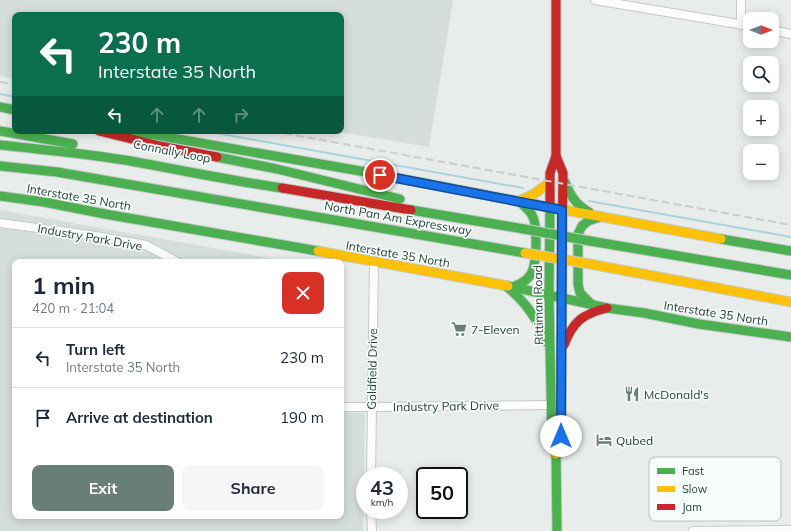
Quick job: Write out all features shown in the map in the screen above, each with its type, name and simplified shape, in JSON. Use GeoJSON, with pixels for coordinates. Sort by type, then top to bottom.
{"type":"FeatureCollection","features":[{"type":"Feature","properties":{"kind":"main road","name":"Rittiman Road"},"geometry":{"type":"LineString","coordinates":[[556,0],[556,156],[550,173],[549,183],[549,295],[552,446],[556,454],[557,531]]}},
{"type":"Feature","properties":{"kind":"main road"},"geometry":{"type":"LineString","coordinates":[[0,107],[12,109]]}},
{"type":"Feature","properties":{"kind":"main road","name":"Connally Loop"},"geometry":{"type":"LineString","coordinates":[[0,131],[12,133]]}},
{"type":"Feature","properties":{"kind":"main road","name":"Connally Loop"},"geometry":{"type":"LineString","coordinates":[[17,134],[174,162],[290,189]]}},
{"type":"Feature","properties":{"kind":"main road"},"geometry":{"type":"LineString","coordinates":[[112,134],[174,149],[277,169],[398,198],[478,213],[524,229]]}},
{"type":"Feature","properties":{"kind":"main road"},"geometry":{"type":"LineString","coordinates":[[149,134],[366,172],[562,210],[791,251]]}},
{"type":"Feature","properties":{"kind":"main road","name":"North Pan Am Expressway"},"geometry":{"type":"LineString","coordinates":[[0,145],[83,154],[135,162],[237,182],[290,189],[590,241],[791,273]]}},
{"type":"Feature","properties":{"kind":"main road","name":"Rittiman Road"},"geometry":{"type":"LineString","coordinates":[[556,156],[563,173],[561,447],[556,454]]}},
{"type":"Feature","properties":{"kind":"main road","name":"North Pan Am Expressway"},"geometry":{"type":"LineString","coordinates":[[0,166],[57,172],[216,199],[590,264],[791,302]]}},
{"type":"Feature","properties":{"kind":"main road"},"geometry":{"type":"LineString","coordinates":[[563,173],[570,196],[578,206],[601,217]]}},
{"type":"Feature","properties":{"kind":"main road"},"geometry":{"type":"LineString","coordinates":[[519,201],[534,194],[549,183]]}},
{"type":"Feature","properties":{"kind":"main road","name":"Interstate 35 North"},"geometry":{"type":"LineString","coordinates":[[0,196],[44,202],[374,261],[504,285],[607,308],[699,324],[791,337]]}},
{"type":"Feature","properties":{"kind":"main road"},"geometry":{"type":"LineString","coordinates":[[513,287],[525,281],[532,273],[534,265],[535,232],[533,217],[519,201]]}},
{"type":"Feature","properties":{"kind":"main road"},"geometry":{"type":"LineString","coordinates":[[591,304],[583,298],[578,284],[578,234],[582,226],[588,221],[601,217]]}},
{"type":"Feature","properties":{"kind":"main road"},"geometry":{"type":"LineString","coordinates":[[504,285],[521,298],[539,320],[550,358]]}},
{"type":"Feature","properties":{"kind":"main road"},"geometry":{"type":"LineString","coordinates":[[734,292],[772,306],[791,310]]}},
{"type":"Feature","properties":{"kind":"main road"},"geometry":{"type":"LineString","coordinates":[[561,351],[572,326],[581,317],[607,308]]}},
{"type":"Feature","properties":{"kind":"street"},"geometry":{"type":"LineString","coordinates":[[595,0],[741,25],[741,0]]}},
{"type":"Feature","properties":{"kind":"street"},"geometry":{"type":"LineString","coordinates":[[779,31],[791,34]]}},
{"type":"Feature","properties":{"kind":"street","name":"Industry Park Drive"},"geometry":{"type":"LineString","coordinates":[[0,223],[89,235],[146,245],[172,259]]}},
{"type":"Feature","properties":{"kind":"street","name":"Goldfield Drive"},"geometry":{"type":"LineString","coordinates":[[371,467],[374,261]]}},
{"type":"Feature","properties":{"kind":"street","name":"Industry Park Drive"},"geometry":{"type":"LineString","coordinates":[[344,407],[551,405]]}},
{"type":"Feature","properties":{"kind":"street"},"geometry":{"type":"LineString","coordinates":[[371,519],[372,531]]}},
{"type":"Feature","properties":{"kind":"street"},"geometry":{"type":"LineString","coordinates":[[693,531],[791,530]]}},
{"type":"Feature","properties":{"kind":"shaded area"},"geometry":{"type":"Polygon","coordinates":[[[0,0],[453,0],[429,147],[344,133],[344,12],[12,12],[12,78],[0,76],[0,0]]]}},
{"type":"Feature","properties":{"kind":"shaded area"},"geometry":{"type":"Polygon","coordinates":[[[0,210],[275,259],[12,259],[12,519],[344,519],[344,412],[365,413],[364,467],[356,467],[356,519],[363,519],[363,531],[0,531],[0,210]]]}},
{"type":"Feature","properties":{"kind":"waterway"},"geometry":{"type":"LineString","coordinates":[[0,94],[12,96]]}},
{"type":"Feature","properties":{"kind":"waterway"},"geometry":{"type":"LineString","coordinates":[[222,134],[523,188]]}},
{"type":"Feature","properties":{"kind":"waterway"},"geometry":{"type":"LineString","coordinates":[[589,201],[791,237]]}},
{"type":"Feature","properties":{"kind":"railway"},"geometry":{"type":"LineString","coordinates":[[0,82],[12,84]]}},
{"type":"Feature","properties":{"kind":"railway"},"geometry":{"type":"LineString","coordinates":[[289,134],[791,225]]}},
{"type":"Feature","properties":{"kind":"traffic: fast"},"geometry":{"type":"LineString","coordinates":[[0,107],[12,109]]}},
{"type":"Feature","properties":{"kind":"traffic: fast"},"geometry":{"type":"LineString","coordinates":[[0,131],[12,133]]}},
{"type":"Feature","properties":{"kind":"traffic: fast"},"geometry":{"type":"LineString","coordinates":[[17,134],[73,144]]}},
{"type":"Feature","properties":{"kind":"traffic: fast"},"geometry":{"type":"LineString","coordinates":[[149,134],[366,172],[565,210]]}},
{"type":"Feature","properties":{"kind":"traffic: fast"},"geometry":{"type":"LineString","coordinates":[[0,145],[119,159],[282,188]]}},
{"type":"Feature","properties":{"kind":"traffic: fast"},"geometry":{"type":"LineString","coordinates":[[217,157],[277,169],[400,199]]}},
{"type":"Feature","properties":{"kind":"traffic: fast"},"geometry":{"type":"LineString","coordinates":[[0,166],[57,172],[525,253]]}},
{"type":"Feature","properties":{"kind":"traffic: fast"},"geometry":{"type":"LineString","coordinates":[[565,182],[574,199],[580,206],[589,212]]}},
{"type":"Feature","properties":{"kind":"traffic: fast"},"geometry":{"type":"LineString","coordinates":[[0,196],[44,202],[318,251]]}},
{"type":"Feature","properties":{"kind":"traffic: fast"},"geometry":{"type":"LineString","coordinates":[[513,287],[523,282],[531,274],[536,254],[534,220],[528,209],[519,201]]}},
{"type":"Feature","properties":{"kind":"traffic: fast"},"geometry":{"type":"LineString","coordinates":[[550,206],[549,295],[552,446],[556,454],[557,531]]}},
{"type":"Feature","properties":{"kind":"traffic: fast"},"geometry":{"type":"LineString","coordinates":[[411,210],[524,229]]}},
{"type":"Feature","properties":{"kind":"traffic: fast"},"geometry":{"type":"LineString","coordinates":[[591,304],[580,293],[578,284],[578,234],[582,226],[588,221],[600,217]]}},
{"type":"Feature","properties":{"kind":"traffic: fast"},"geometry":{"type":"LineString","coordinates":[[524,229],[590,241]]}},
{"type":"Feature","properties":{"kind":"traffic: fast"},"geometry":{"type":"LineString","coordinates":[[721,239],[791,251]]}},
{"type":"Feature","properties":{"kind":"traffic: fast"},"geometry":{"type":"LineString","coordinates":[[590,241],[791,275]]}},
{"type":"Feature","properties":{"kind":"traffic: fast"},"geometry":{"type":"LineString","coordinates":[[508,286],[607,308],[644,313],[699,324],[791,337]]}},
{"type":"Feature","properties":{"kind":"traffic: fast"},"geometry":{"type":"LineString","coordinates":[[507,287],[526,305],[531,312],[546,342]]}},
{"type":"Feature","properties":{"kind":"traffic: slow"},"geometry":{"type":"LineString","coordinates":[[519,201],[534,194],[549,183]]}},
{"type":"Feature","properties":{"kind":"traffic: slow"},"geometry":{"type":"LineString","coordinates":[[565,210],[721,239]]}},
{"type":"Feature","properties":{"kind":"traffic: slow"},"geometry":{"type":"LineString","coordinates":[[556,454],[561,447],[562,248]]}},
{"type":"Feature","properties":{"kind":"traffic: slow"},"geometry":{"type":"LineString","coordinates":[[318,251],[508,286]]}},
{"type":"Feature","properties":{"kind":"traffic: slow"},"geometry":{"type":"LineString","coordinates":[[525,253],[590,264]]}},
{"type":"Feature","properties":{"kind":"traffic: slow"},"geometry":{"type":"LineString","coordinates":[[590,264],[791,302]]}},
{"type":"Feature","properties":{"kind":"traffic: jam"},"geometry":{"type":"LineString","coordinates":[[550,206],[550,173],[556,156],[556,0]]}},
{"type":"Feature","properties":{"kind":"traffic: jam"},"geometry":{"type":"LineString","coordinates":[[111,134],[160,146],[217,157]]}},
{"type":"Feature","properties":{"kind":"traffic: jam"},"geometry":{"type":"LineString","coordinates":[[556,156],[563,173],[562,248]]}},
{"type":"Feature","properties":{"kind":"traffic: jam"},"geometry":{"type":"LineString","coordinates":[[282,188],[411,210]]}},
{"type":"Feature","properties":{"kind":"traffic: jam"},"geometry":{"type":"LineString","coordinates":[[564,345],[575,324],[585,316],[607,308]]}},
{"type":"Feature","properties":{"kind":"place","name":"7-Eleven"},"geometry":{"type":"Point","coordinates":[459,329]}},
{"type":"Feature","properties":{"kind":"place","name":"McDonald's"},"geometry":{"type":"Point","coordinates":[632,394]}},
{"type":"Feature","properties":{"kind":"place","name":"Qubed"},"geometry":{"type":"Point","coordinates":[604,440]}},
{"type":"Feature","properties":{"kind":"route"},"geometry":{"type":"LineString","coordinates":[[380,175],[562,210],[561,436]]}}]}
